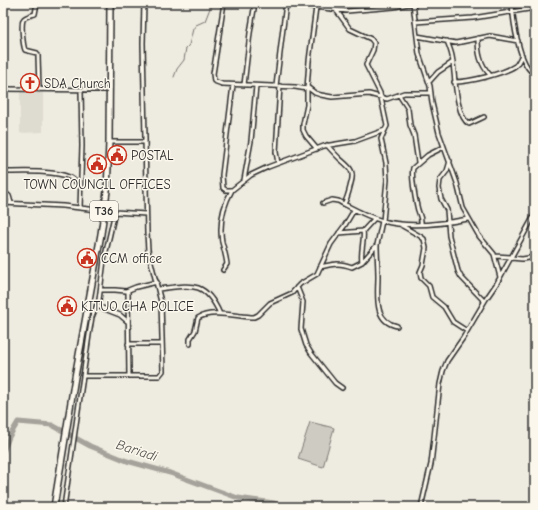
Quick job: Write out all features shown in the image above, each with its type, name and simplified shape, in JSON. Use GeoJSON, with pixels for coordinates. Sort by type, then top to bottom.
{"type":"FeatureCollection","features":[{"type":"Feature","properties":{"kind":"highway","name":"T36"},"geometry":{"type":"LineString","coordinates":[[54,507],[104,211],[109,169],[110,3]]}},
{"type":"Feature","properties":{"kind":"street"},"geometry":{"type":"LineString","coordinates":[[37,3],[35,14],[25,18],[23,28],[25,50],[27,52],[37,53],[38,55],[39,90]]}},
{"type":"Feature","properties":{"kind":"street"},"geometry":{"type":"LineString","coordinates":[[84,376],[158,376],[162,374],[163,371],[162,316],[159,289],[148,250],[146,214],[144,4],[110,3]]}},
{"type":"Feature","properties":{"kind":"street"},"geometry":{"type":"LineString","coordinates":[[224,3],[212,76],[216,83],[307,88],[325,97],[368,94],[381,98],[391,98],[409,93],[431,93]]}},
{"type":"Feature","properties":{"kind":"street"},"geometry":{"type":"LineString","coordinates":[[244,85],[255,3]]}},
{"type":"Feature","properties":{"kind":"street"},"geometry":{"type":"LineString","coordinates":[[276,86],[285,3],[312,4],[316,7],[347,11],[394,7],[413,3],[420,59],[429,82],[437,128],[450,161],[463,208],[479,236],[495,256],[500,277]]}},
{"type":"Feature","properties":{"kind":"street"},"geometry":{"type":"LineString","coordinates":[[512,3],[512,12],[522,55],[527,68],[535,74]]}},
{"type":"Feature","properties":{"kind":"street"},"geometry":{"type":"LineString","coordinates":[[316,7],[309,61],[307,105],[303,130],[309,141],[317,149]]}},
{"type":"Feature","properties":{"kind":"street"},"geometry":{"type":"LineString","coordinates":[[415,22],[473,18],[535,8]]}},
{"type":"Feature","properties":{"kind":"street"},"geometry":{"type":"LineString","coordinates":[[336,10],[350,29],[371,39],[374,42],[366,65],[381,98],[386,130],[380,139],[386,163],[387,180],[382,221],[377,245],[377,304],[381,314],[388,324],[397,326]]}},
{"type":"Feature","properties":{"kind":"street"},"geometry":{"type":"LineString","coordinates":[[417,36],[456,43],[490,36],[518,41]]}},
{"type":"Feature","properties":{"kind":"street"},"geometry":{"type":"LineString","coordinates":[[478,38],[478,48],[482,64],[490,75]]}},
{"type":"Feature","properties":{"kind":"street"},"geometry":{"type":"LineString","coordinates":[[447,41],[453,62],[457,100],[466,123],[472,124],[484,118]]}},
{"type":"Feature","properties":{"kind":"street"},"geometry":{"type":"LineString","coordinates":[[454,82],[464,82],[515,66],[522,55]]}},
{"type":"Feature","properties":{"kind":"street"},"geometry":{"type":"LineString","coordinates":[[429,82],[438,72],[453,62]]}},
{"type":"Feature","properties":{"kind":"street"},"geometry":{"type":"LineString","coordinates":[[232,190],[229,191],[224,189],[222,176],[233,85]]}},
{"type":"Feature","properties":{"kind":"street"},"geometry":{"type":"LineString","coordinates":[[244,180],[251,137],[256,86]]}},
{"type":"Feature","properties":{"kind":"street"},"geometry":{"type":"LineString","coordinates":[[278,163],[276,152],[280,86]]}},
{"type":"Feature","properties":{"kind":"street"},"geometry":{"type":"LineString","coordinates":[[3,89],[110,90]]}},
{"type":"Feature","properties":{"kind":"street"},"geometry":{"type":"LineString","coordinates":[[80,208],[81,90]]}},
{"type":"Feature","properties":{"kind":"street"},"geometry":{"type":"LineString","coordinates":[[399,95],[408,109],[418,162]]}},
{"type":"Feature","properties":{"kind":"street"},"geometry":{"type":"LineString","coordinates":[[223,270],[227,264],[221,234],[222,223],[225,206],[232,190],[258,171],[278,163],[327,145],[354,141],[386,130]]}},
{"type":"Feature","properties":{"kind":"street"},"geometry":{"type":"LineString","coordinates":[[109,142],[145,142]]}},
{"type":"Feature","properties":{"kind":"street"},"geometry":{"type":"LineString","coordinates":[[327,145],[348,165],[352,173],[350,192],[344,204]]}},
{"type":"Feature","properties":{"kind":"street"},"geometry":{"type":"LineString","coordinates":[[421,224],[412,176],[413,168],[418,162],[428,155],[444,147]]}},
{"type":"Feature","properties":{"kind":"street"},"geometry":{"type":"LineString","coordinates":[[450,161],[439,184],[441,199],[447,210],[449,236],[458,271],[464,281],[484,301]]}},
{"type":"Feature","properties":{"kind":"street"},"geometry":{"type":"LineString","coordinates":[[3,172],[55,173],[75,180],[81,187]]}},
{"type":"Feature","properties":{"kind":"street"},"geometry":{"type":"LineString","coordinates":[[3,192],[9,196],[11,202]]}},
{"type":"Feature","properties":{"kind":"street"},"geometry":{"type":"LineString","coordinates":[[323,203],[332,200],[344,204],[374,219],[399,224],[421,224],[468,219]]}},
{"type":"Feature","properties":{"kind":"street"},"geometry":{"type":"LineString","coordinates":[[3,203],[11,202],[146,214]]}},
{"type":"Feature","properties":{"kind":"street"},"geometry":{"type":"LineString","coordinates":[[190,344],[198,318],[205,314],[248,317],[256,316],[266,306],[292,293],[317,274],[331,244],[354,210]]}},
{"type":"Feature","properties":{"kind":"street"},"geometry":{"type":"LineString","coordinates":[[64,507],[92,317],[97,306],[101,290],[104,260],[114,212]]}},
{"type":"Feature","properties":{"kind":"street"},"geometry":{"type":"LineString","coordinates":[[421,507],[431,464],[440,384],[448,361],[484,301],[493,290],[535,214]]}},
{"type":"Feature","properties":{"kind":"street"},"geometry":{"type":"LineString","coordinates":[[339,233],[363,231],[374,219]]}},
{"type":"Feature","properties":{"kind":"street"},"geometry":{"type":"LineString","coordinates":[[399,224],[420,236],[424,240],[426,248],[423,265],[420,272],[421,278],[429,286],[432,297],[444,307],[453,322],[467,331]]}},
{"type":"Feature","properties":{"kind":"street"},"geometry":{"type":"LineString","coordinates":[[362,262],[361,253],[364,237],[363,231]]}},
{"type":"Feature","properties":{"kind":"street"},"geometry":{"type":"LineString","coordinates":[[320,267],[340,263],[353,266],[362,262],[377,245]]}},
{"type":"Feature","properties":{"kind":"street"},"geometry":{"type":"LineString","coordinates":[[495,256],[522,258],[535,257]]}},
{"type":"Feature","properties":{"kind":"street"},"geometry":{"type":"LineString","coordinates":[[101,290],[128,291],[136,287],[157,282]]}},
{"type":"Feature","properties":{"kind":"street"},"geometry":{"type":"LineString","coordinates":[[159,289],[184,286],[202,289],[212,298],[220,314]]}},
{"type":"Feature","properties":{"kind":"street"},"geometry":{"type":"LineString","coordinates":[[297,288],[303,302],[301,330],[306,345],[311,354],[335,383],[342,388]]}},
{"type":"Feature","properties":{"kind":"street"},"geometry":{"type":"LineString","coordinates":[[128,291],[127,321],[129,376]]}},
{"type":"Feature","properties":{"kind":"street"},"geometry":{"type":"LineString","coordinates":[[97,306],[120,315],[127,321]]}},
{"type":"Feature","properties":{"kind":"street"},"geometry":{"type":"LineString","coordinates":[[120,315],[128,310]]}},
{"type":"Feature","properties":{"kind":"street"},"geometry":{"type":"LineString","coordinates":[[128,344],[162,344]]}},
{"type":"Feature","properties":{"kind":"shaded area"},"geometry":{"type":"Polygon","coordinates":[[[43,90],[43,132],[20,133],[20,91],[43,90]]]}},
{"type":"Feature","properties":{"kind":"shaded area"},"geometry":{"type":"Polygon","coordinates":[[[310,422],[334,428],[323,467],[298,459],[310,422]]]}},
{"type":"Feature","properties":{"kind":"waterway"},"geometry":{"type":"LineString","coordinates":[[174,77],[177,69],[184,60],[186,48],[189,45],[193,29],[196,25],[205,21],[212,3]]}},
{"type":"Feature","properties":{"kind":"waterway","name":"Bariadi"},"geometry":{"type":"LineString","coordinates":[[3,452],[9,437],[18,422],[52,425],[90,446],[127,461],[170,473],[238,498],[274,503],[283,507]]}},
{"type":"Feature","properties":{"kind":"waterway"},"geometry":{"type":"LineString","coordinates":[[235,507],[248,499]]}},
{"type":"Feature","properties":{"kind":"waterway"},"geometry":{"type":"LineString","coordinates":[[195,507],[210,505],[227,507]]}},
{"type":"Feature","properties":{"kind":"place","name":"SDA Church"},"geometry":{"type":"Point","coordinates":[30,83]}},
{"type":"Feature","properties":{"kind":"place","name":"POSTAL"},"geometry":{"type":"Point","coordinates":[117,155]}},
{"type":"Feature","properties":{"kind":"place","name":"TOWN COUNCIL OFFICES"},"geometry":{"type":"Point","coordinates":[97,164]}},
{"type":"Feature","properties":{"kind":"place","name":"CCM office"},"geometry":{"type":"Point","coordinates":[87,258]}},
{"type":"Feature","properties":{"kind":"place","name":"KITUO CHA POLICE"},"geometry":{"type":"Point","coordinates":[67,306]}}]}
